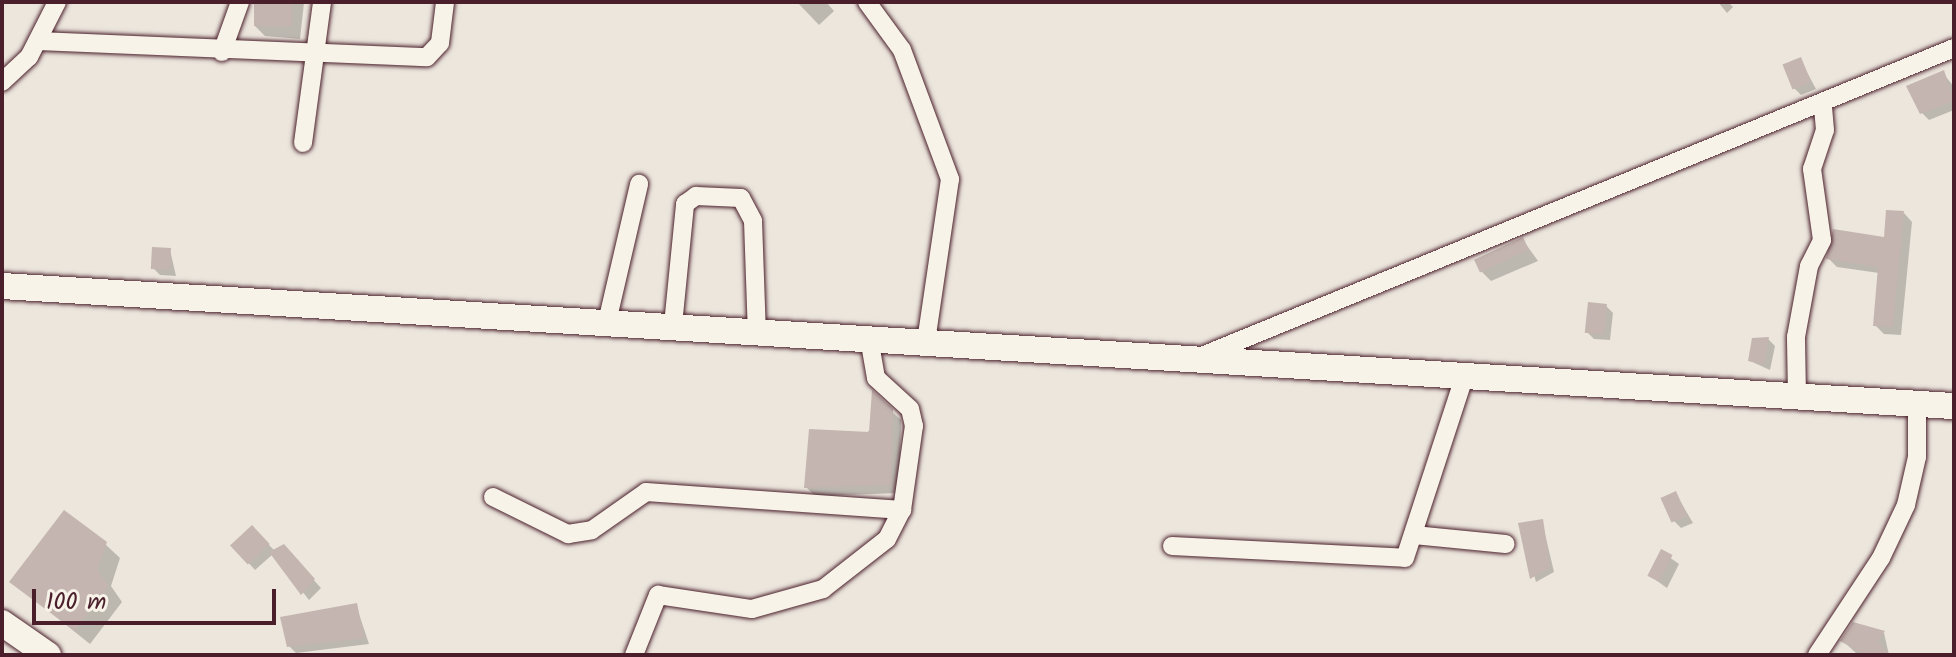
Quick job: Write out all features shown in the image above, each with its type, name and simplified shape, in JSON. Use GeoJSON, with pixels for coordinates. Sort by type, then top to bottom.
{"type":"FeatureCollection","features":[{"type":"Feature","properties":{"kind":"street"},"geometry":{"type":"LineString","coordinates":[[2,82],[38,41],[57,2]]}},
{"type":"Feature","properties":{"kind":"street"},"geometry":{"type":"LineString","coordinates":[[222,52],[240,2]]}},
{"type":"Feature","properties":{"kind":"street"},"geometry":{"type":"LineString","coordinates":[[303,143],[322,2]]}},
{"type":"Feature","properties":{"kind":"street"},"geometry":{"type":"LineString","coordinates":[[38,41],[222,52],[427,57],[440,43],[445,2]]}},
{"type":"Feature","properties":{"kind":"street"},"geometry":{"type":"LineString","coordinates":[[867,2],[902,50],[950,179],[926,341]]}},
{"type":"Feature","properties":{"kind":"street"},"geometry":{"type":"LineString","coordinates":[[1189,361],[1238,335],[1823,105],[1954,48]]}},
{"type":"Feature","properties":{"kind":"street"},"geometry":{"type":"LineString","coordinates":[[1797,397],[1796,337],[1809,266],[1822,240],[1812,169],[1825,130],[1823,105]]}},
{"type":"Feature","properties":{"kind":"street"},"geometry":{"type":"LineString","coordinates":[[607,322],[639,184]]}},
{"type":"Feature","properties":{"kind":"street"},"geometry":{"type":"LineString","coordinates":[[673,325],[685,204],[696,196],[741,198],[753,221],[757,333]]}},
{"type":"Feature","properties":{"kind":"street"},"geometry":{"type":"LineString","coordinates":[[2,286],[1954,406]]}},
{"type":"Feature","properties":{"kind":"street"},"geometry":{"type":"LineString","coordinates":[[634,655],[658,595],[743,610],[809,595],[879,550],[902,510],[913,417],[876,378],[869,338]]}},
{"type":"Feature","properties":{"kind":"street"},"geometry":{"type":"LineString","coordinates":[[1172,546],[1395,561],[1405,558],[1464,377]]}},
{"type":"Feature","properties":{"kind":"street"},"geometry":{"type":"LineString","coordinates":[[1817,655],[1881,558],[1906,505],[1914,481],[1917,404]]}},
{"type":"Feature","properties":{"kind":"street"},"geometry":{"type":"LineString","coordinates":[[493,497],[568,534],[592,530],[646,492],[902,510]]}},
{"type":"Feature","properties":{"kind":"street"},"geometry":{"type":"LineString","coordinates":[[1414,535],[1506,544]]}},
{"type":"Feature","properties":{"kind":"street"},"geometry":{"type":"LineString","coordinates":[[2,623],[48,655]]}},
{"type":"Feature","properties":{"kind":"building"},"geometry":{"type":"Polygon","coordinates":[[[254,2],[292,2],[292,26],[254,26],[254,2]]]}},
{"type":"Feature","properties":{"kind":"building"},"geometry":{"type":"Polygon","coordinates":[[[1801,57],[1811,82],[1793,90],[1782,64],[1801,57]]]}},
{"type":"Feature","properties":{"kind":"building"},"geometry":{"type":"Polygon","coordinates":[[[1944,70],[1954,101],[1920,114],[1906,86],[1944,70]]]}},
{"type":"Feature","properties":{"kind":"building"},"geometry":{"type":"Polygon","coordinates":[[[1886,210],[1904,211],[1893,327],[1873,326],[1878,267],[1826,259],[1833,229],[1884,237],[1886,210]]]}},
{"type":"Feature","properties":{"kind":"building"},"geometry":{"type":"Polygon","coordinates":[[[1523,237],[1529,250],[1480,273],[1474,260],[1523,237]]]}},
{"type":"Feature","properties":{"kind":"building"},"geometry":{"type":"Polygon","coordinates":[[[152,247],[171,248],[170,270],[151,269],[152,247]]]}},
{"type":"Feature","properties":{"kind":"building"},"geometry":{"type":"Polygon","coordinates":[[[1588,302],[1607,304],[1604,335],[1585,333],[1588,302]]]}},
{"type":"Feature","properties":{"kind":"building"},"geometry":{"type":"Polygon","coordinates":[[[1769,337],[1764,364],[1748,361],[1752,338],[1769,337]]]}},
{"type":"Feature","properties":{"kind":"building"},"geometry":{"type":"Polygon","coordinates":[[[872,390],[893,409],[891,485],[804,488],[809,429],[869,432],[872,390]]]}},
{"type":"Feature","properties":{"kind":"building"},"geometry":{"type":"Polygon","coordinates":[[[1676,491],[1687,516],[1671,523],[1660,498],[1676,491]]]}},
{"type":"Feature","properties":{"kind":"building"},"geometry":{"type":"Polygon","coordinates":[[[64,510],[107,542],[97,570],[109,586],[75,631],[9,582],[64,510]]]}},
{"type":"Feature","properties":{"kind":"building"},"geometry":{"type":"Polygon","coordinates":[[[1543,519],[1550,567],[1530,579],[1518,523],[1543,519]]]}},
{"type":"Feature","properties":{"kind":"building"},"geometry":{"type":"Polygon","coordinates":[[[252,525],[270,544],[248,564],[230,545],[252,525]]]}},
{"type":"Feature","properties":{"kind":"building"},"geometry":{"type":"Polygon","coordinates":[[[284,544],[315,579],[301,595],[269,552],[284,544]]]}},
{"type":"Feature","properties":{"kind":"building"},"geometry":{"type":"Polygon","coordinates":[[[1661,549],[1673,555],[1659,582],[1647,576],[1661,549]]]}},
{"type":"Feature","properties":{"kind":"building"},"geometry":{"type":"Polygon","coordinates":[[[357,603],[364,638],[287,647],[280,617],[357,603]]]}},
{"type":"Feature","properties":{"kind":"building"},"geometry":{"type":"Polygon","coordinates":[[[1853,622],[1885,631],[1878,641],[1890,655],[1865,655],[1840,641],[1853,622]]]}}]}
